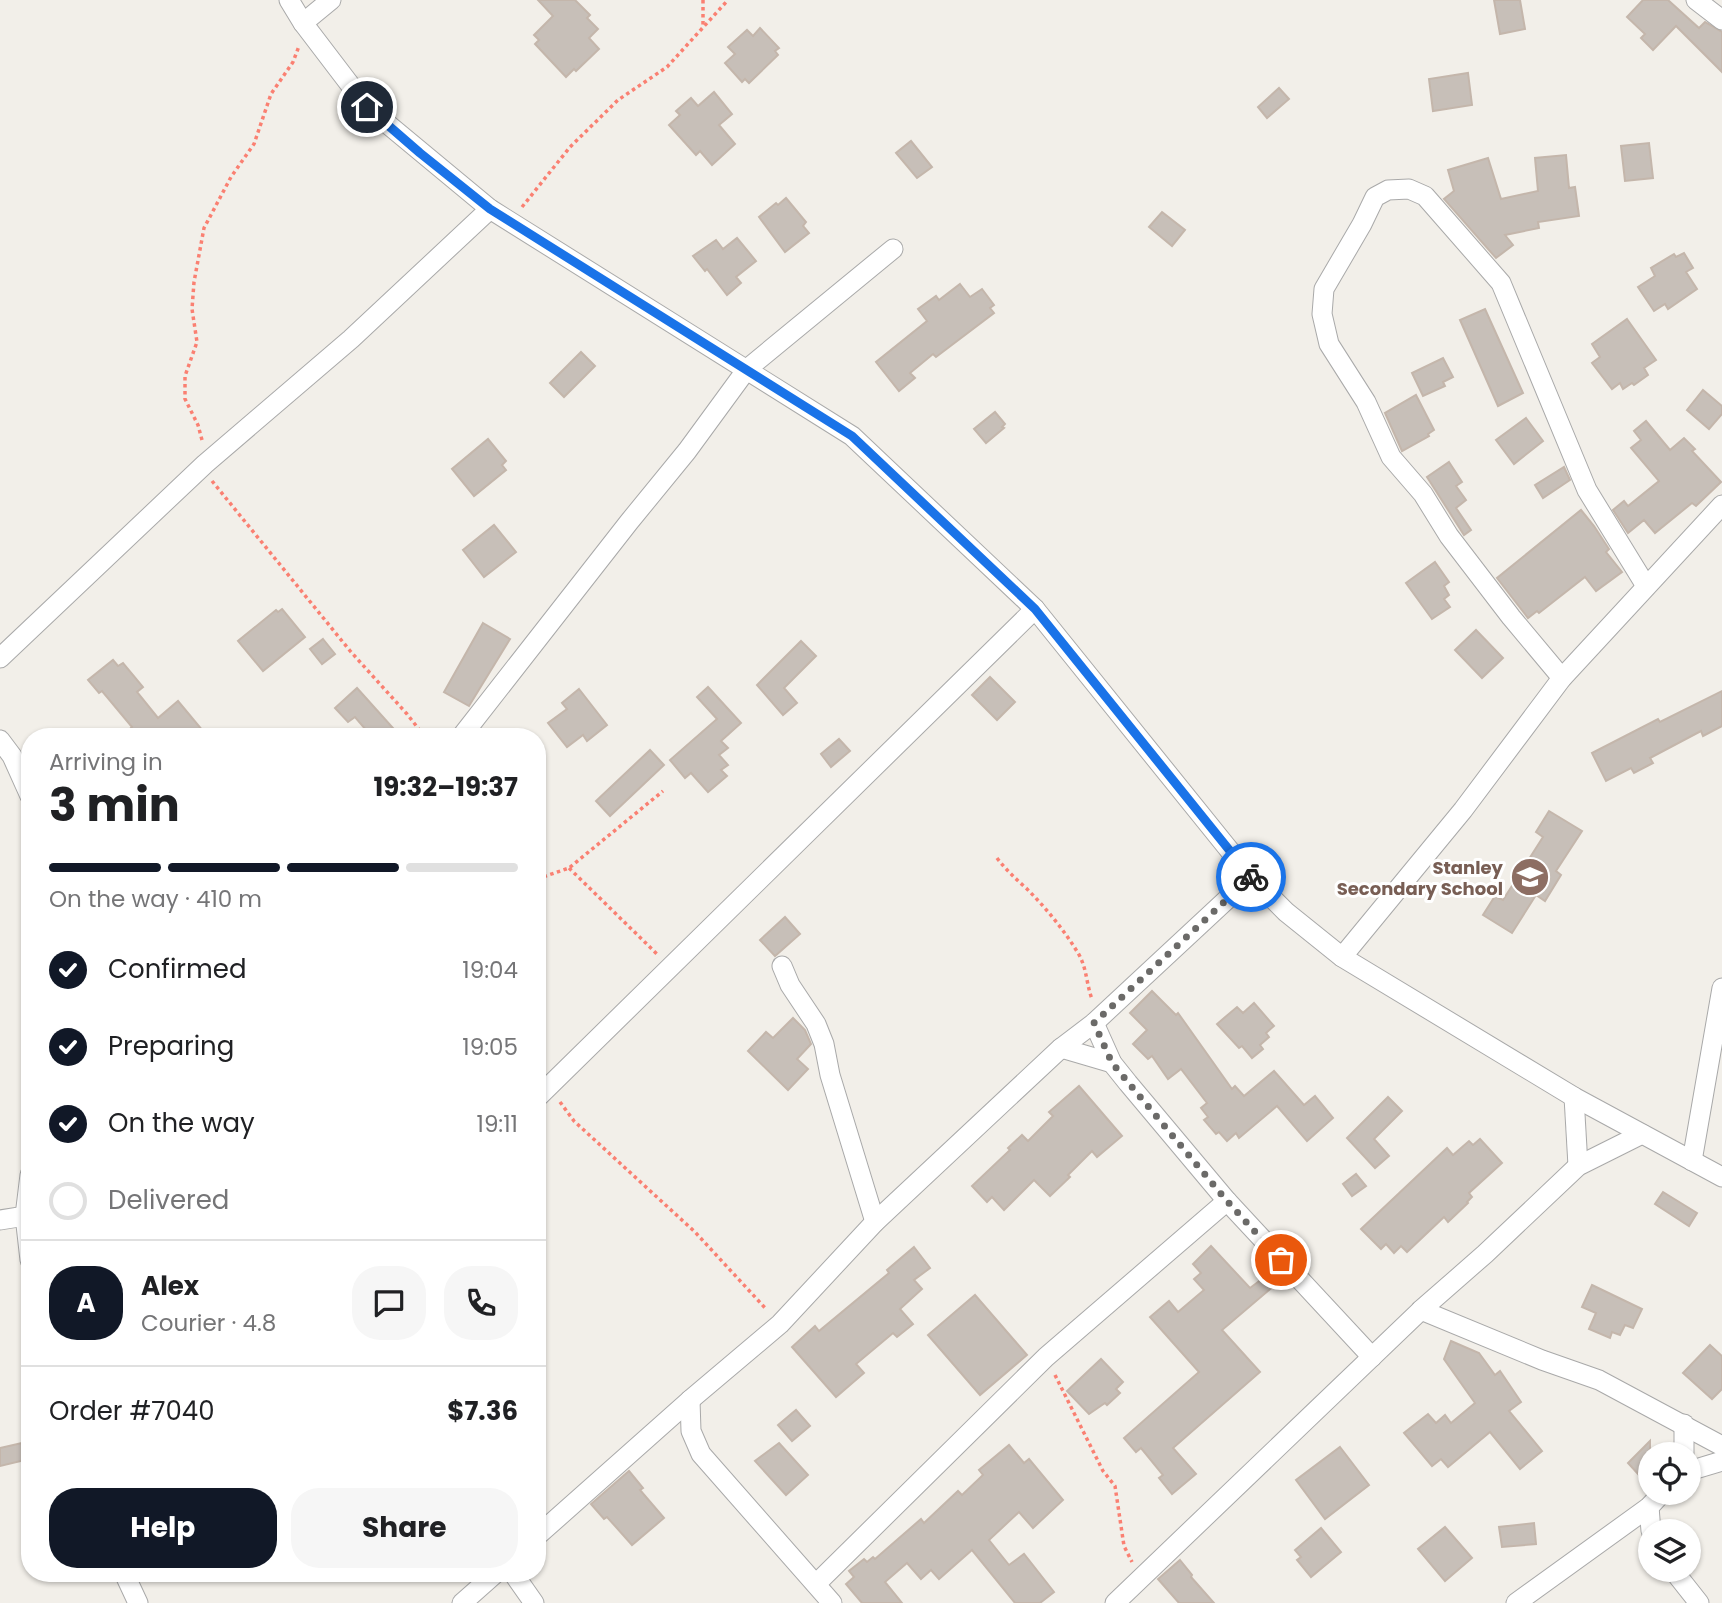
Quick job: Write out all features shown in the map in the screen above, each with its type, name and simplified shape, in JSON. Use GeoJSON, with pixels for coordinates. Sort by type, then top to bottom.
{"type":"FeatureCollection","features":[{"type":"Feature","properties":{"kind":"street"},"geometry":{"type":"LineString","coordinates":[[289,0],[303,23],[367,107],[490,209],[852,436],[1035,609],[1251,877],[1286,912],[1342,957],[1574,1097],[1722,1177]]}},
{"type":"Feature","properties":{"kind":"street"},"geometry":{"type":"LineString","coordinates":[[303,23],[331,0]]}},
{"type":"Feature","properties":{"kind":"street"},"geometry":{"type":"LineString","coordinates":[[1696,0],[1722,20]]}},
{"type":"Feature","properties":{"kind":"street"},"geometry":{"type":"LineString","coordinates":[[1562,678],[1511,617],[1449,536],[1423,494],[1391,457],[1366,402],[1329,344],[1322,314],[1324,289],[1375,197],[1388,190],[1409,189],[1425,196],[1501,283],[1587,490],[1646,586]]}},
{"type":"Feature","properties":{"kind":"street"},"geometry":{"type":"LineString","coordinates":[[0,658],[205,464],[351,339],[490,209]]}},
{"type":"Feature","properties":{"kind":"street"},"geometry":{"type":"LineString","coordinates":[[468,728],[687,451],[747,369],[893,249]]}},
{"type":"Feature","properties":{"kind":"street"},"geometry":{"type":"LineString","coordinates":[[1342,957],[1463,810],[1562,678],[1722,505]]}},
{"type":"Feature","properties":{"kind":"street"},"geometry":{"type":"LineString","coordinates":[[546,1090],[1035,609]]}},
{"type":"Feature","properties":{"kind":"street"},"geometry":{"type":"LineString","coordinates":[[0,740],[12,756],[21,776]]}},
{"type":"Feature","properties":{"kind":"street"},"geometry":{"type":"LineString","coordinates":[[546,1528],[780,1324],[875,1222],[1061,1048],[1097,1020],[1251,877]]}},
{"type":"Feature","properties":{"kind":"street"},"geometry":{"type":"LineString","coordinates":[[782,966],[790,985],[816,1024],[824,1044],[830,1075],[875,1222]]}},
{"type":"Feature","properties":{"kind":"street"},"geometry":{"type":"LineString","coordinates":[[1692,1161],[1722,988]]}},
{"type":"Feature","properties":{"kind":"street"},"geometry":{"type":"LineString","coordinates":[[1097,1020],[1112,1063],[1227,1201],[1373,1357]]}},
{"type":"Feature","properties":{"kind":"street"},"geometry":{"type":"LineString","coordinates":[[1061,1048],[1112,1063]]}},
{"type":"Feature","properties":{"kind":"street"},"geometry":{"type":"LineString","coordinates":[[1574,1097],[1578,1166]]}},
{"type":"Feature","properties":{"kind":"street"},"geometry":{"type":"LineString","coordinates":[[1121,1601],[1421,1310],[1578,1166],[1642,1134]]}},
{"type":"Feature","properties":{"kind":"street"},"geometry":{"type":"LineString","coordinates":[[816,1584],[1046,1357],[1227,1201]]}},
{"type":"Feature","properties":{"kind":"street"},"geometry":{"type":"LineString","coordinates":[[0,1220],[21,1217]]}},
{"type":"Feature","properties":{"kind":"street"},"geometry":{"type":"LineString","coordinates":[[1421,1310],[1542,1360],[1600,1380],[1722,1446]]}},
{"type":"Feature","properties":{"kind":"street"},"geometry":{"type":"LineString","coordinates":[[690,1400],[691,1431],[701,1454],[832,1603]]}},
{"type":"Feature","properties":{"kind":"street"},"geometry":{"type":"LineString","coordinates":[[1684,1424],[1684,1442]]}},
{"type":"Feature","properties":{"kind":"street"},"geometry":{"type":"LineString","coordinates":[[1701,1467],[1722,1461]]}},
{"type":"Feature","properties":{"kind":"street"},"geometry":{"type":"LineString","coordinates":[[1516,1603],[1648,1505]]}},
{"type":"Feature","properties":{"kind":"street"},"geometry":{"type":"LineString","coordinates":[[128,1582],[138,1603]]}},
{"type":"Feature","properties":{"kind":"street"},"geometry":{"type":"LineString","coordinates":[[462,1603],[486,1582]]}},
{"type":"Feature","properties":{"kind":"street"},"geometry":{"type":"LineString","coordinates":[[519,1582],[534,1603]]}},
{"type":"Feature","properties":{"kind":"street"},"geometry":{"type":"LineString","coordinates":[[1682,1582],[1699,1603]]}},
{"type":"Feature","properties":{"kind":"path"},"geometry":{"type":"LineString","coordinates":[[703,0],[704,27]]}},
{"type":"Feature","properties":{"kind":"path"},"geometry":{"type":"LineString","coordinates":[[510,223],[570,147],[618,100],[667,67],[729,0]]}},
{"type":"Feature","properties":{"kind":"path"},"geometry":{"type":"LineString","coordinates":[[303,23],[293,62],[271,94],[254,144],[231,177],[204,228],[192,309],[197,342],[185,376],[185,399],[198,425],[205,464],[216,488],[417,728]]}},
{"type":"Feature","properties":{"kind":"path"},"geometry":{"type":"LineString","coordinates":[[546,876],[569,867],[663,791]]}},
{"type":"Feature","properties":{"kind":"path"},"geometry":{"type":"LineString","coordinates":[[997,858],[1005,870],[1040,903],[1079,953],[1085,966],[1097,1020]]}},
{"type":"Feature","properties":{"kind":"path"},"geometry":{"type":"LineString","coordinates":[[569,867],[670,967]]}},
{"type":"Feature","properties":{"kind":"path"},"geometry":{"type":"LineString","coordinates":[[546,1096],[695,1232],[780,1324]]}},
{"type":"Feature","properties":{"kind":"path"},"geometry":{"type":"LineString","coordinates":[[1046,1357],[1103,1471],[1115,1486],[1124,1546],[1142,1579]]}},
{"type":"Feature","properties":{"kind":"building"},"geometry":{"type":"Polygon","coordinates":[[[538,0],[575,0],[590,15],[587,18],[598,29],[589,38],[599,49],[566,77],[535,44],[539,40],[534,35],[553,16],[538,0]]]}},
{"type":"Feature","properties":{"kind":"building"},"geometry":{"type":"Polygon","coordinates":[[[1494,0],[1520,0],[1525,29],[1500,34],[1494,0]]]}},
{"type":"Feature","properties":{"kind":"building"},"geometry":{"type":"Polygon","coordinates":[[[1643,0],[1668,0],[1699,28],[1705,22],[1722,32],[1722,72],[1676,26],[1653,50],[1641,38],[1645,34],[1627,17],[1643,0]]]}},
{"type":"Feature","properties":{"kind":"building"},"geometry":{"type":"Polygon","coordinates":[[[760,28],[779,48],[775,51],[778,55],[749,83],[745,79],[742,82],[725,63],[735,54],[728,47],[747,30],[753,36],[760,28]]]}},
{"type":"Feature","properties":{"kind":"building"},"geometry":{"type":"Polygon","coordinates":[[[1468,73],[1472,105],[1433,111],[1429,79],[1468,73]]]}},
{"type":"Feature","properties":{"kind":"building"},"geometry":{"type":"Polygon","coordinates":[[[1279,88],[1289,99],[1267,118],[1258,107],[1279,88]]]}},
{"type":"Feature","properties":{"kind":"building"},"geometry":{"type":"Polygon","coordinates":[[[714,92],[732,114],[719,125],[735,144],[712,165],[700,151],[696,155],[669,125],[680,115],[676,111],[691,98],[698,106],[714,92]]]}},
{"type":"Feature","properties":{"kind":"building"},"geometry":{"type":"Polygon","coordinates":[[[911,141],[932,167],[917,178],[896,153],[911,141]]]}},
{"type":"Feature","properties":{"kind":"building"},"geometry":{"type":"Polygon","coordinates":[[[1649,143],[1653,178],[1625,181],[1621,146],[1649,143]]]}},
{"type":"Feature","properties":{"kind":"building"},"geometry":{"type":"Polygon","coordinates":[[[1566,155],[1569,188],[1575,187],[1579,216],[1538,222],[1539,228],[1505,235],[1513,245],[1496,258],[1444,199],[1454,191],[1448,170],[1488,158],[1501,199],[1538,191],[1535,158],[1566,155]]]}},
{"type":"Feature","properties":{"kind":"building"},"geometry":{"type":"Polygon","coordinates":[[[786,198],[806,222],[803,226],[809,233],[785,252],[759,217],[786,198]]]}},
{"type":"Feature","properties":{"kind":"building"},"geometry":{"type":"Polygon","coordinates":[[[1162,212],[1185,230],[1172,246],[1149,227],[1162,212]]]}},
{"type":"Feature","properties":{"kind":"building"},"geometry":{"type":"Polygon","coordinates":[[[737,238],[756,261],[736,277],[741,283],[727,295],[693,256],[716,240],[723,249],[737,238]]]}},
{"type":"Feature","properties":{"kind":"building"},"geometry":{"type":"Polygon","coordinates":[[[1684,253],[1693,268],[1686,272],[1697,289],[1668,309],[1665,304],[1654,311],[1638,287],[1655,276],[1651,268],[1674,254],[1676,257],[1684,253]]]}},
{"type":"Feature","properties":{"kind":"building"},"geometry":{"type":"Polygon","coordinates":[[[960,284],[970,297],[982,289],[994,305],[990,308],[994,313],[936,357],[933,354],[910,373],[915,378],[899,391],[876,362],[927,321],[918,309],[936,296],[939,300],[960,284]]]}},
{"type":"Feature","properties":{"kind":"building"},"geometry":{"type":"Polygon","coordinates":[[[1485,309],[1523,393],[1498,406],[1460,320],[1485,309]]]}},
{"type":"Feature","properties":{"kind":"building"},"geometry":{"type":"Polygon","coordinates":[[[1627,319],[1656,360],[1644,368],[1648,375],[1634,385],[1632,383],[1623,389],[1620,383],[1612,389],[1592,363],[1600,357],[1592,344],[1627,319]]]}},
{"type":"Feature","properties":{"kind":"building"},"geometry":{"type":"Polygon","coordinates":[[[581,352],[595,366],[564,397],[550,383],[581,352]]]}},
{"type":"Feature","properties":{"kind":"building"},"geometry":{"type":"Polygon","coordinates":[[[1443,358],[1453,377],[1443,382],[1445,386],[1423,396],[1412,373],[1443,358]]]}},
{"type":"Feature","properties":{"kind":"building"},"geometry":{"type":"Polygon","coordinates":[[[1703,390],[1722,406],[1722,414],[1709,429],[1687,410],[1703,390]]]}},
{"type":"Feature","properties":{"kind":"building"},"geometry":{"type":"Polygon","coordinates":[[[1416,395],[1434,430],[1429,436],[1402,451],[1385,413],[1416,395]]]}},
{"type":"Feature","properties":{"kind":"building"},"geometry":{"type":"Polygon","coordinates":[[[995,412],[1005,424],[1002,427],[1004,428],[986,443],[974,429],[995,412]]]}},
{"type":"Feature","properties":{"kind":"building"},"geometry":{"type":"Polygon","coordinates":[[[1526,418],[1543,441],[1514,464],[1496,440],[1526,418]]]}},
{"type":"Feature","properties":{"kind":"building"},"geometry":{"type":"Polygon","coordinates":[[[1646,421],[1670,450],[1684,438],[1695,449],[1692,451],[1721,482],[1696,506],[1692,503],[1655,533],[1644,520],[1628,533],[1613,510],[1624,501],[1628,506],[1659,481],[1631,448],[1641,440],[1634,431],[1646,421]]]}},
{"type":"Feature","properties":{"kind":"building"},"geometry":{"type":"Polygon","coordinates":[[[488,439],[506,461],[502,465],[506,470],[474,496],[452,469],[488,439]]]}},
{"type":"Feature","properties":{"kind":"building"},"geometry":{"type":"Polygon","coordinates":[[[1449,462],[1462,482],[1456,486],[1466,500],[1456,508],[1471,530],[1464,535],[1427,477],[1449,462]]]}},
{"type":"Feature","properties":{"kind":"building"},"geometry":{"type":"Polygon","coordinates":[[[1564,467],[1570,480],[1543,498],[1535,485],[1564,467]]]}},
{"type":"Feature","properties":{"kind":"building"},"geometry":{"type":"Polygon","coordinates":[[[1581,510],[1609,549],[1606,552],[1622,572],[1596,591],[1585,577],[1539,613],[1537,611],[1528,618],[1497,578],[1581,510]]]}},
{"type":"Feature","properties":{"kind":"building"},"geometry":{"type":"Polygon","coordinates":[[[494,525],[516,552],[484,577],[463,550],[494,525]]]}},
{"type":"Feature","properties":{"kind":"building"},"geometry":{"type":"Polygon","coordinates":[[[1435,562],[1449,582],[1444,586],[1449,595],[1444,599],[1450,607],[1432,619],[1406,583],[1435,562]]]}},
{"type":"Feature","properties":{"kind":"building"},"geometry":{"type":"Polygon","coordinates":[[[282,609],[305,637],[263,671],[238,641],[276,610],[278,612],[282,609]]]}},
{"type":"Feature","properties":{"kind":"building"},"geometry":{"type":"Polygon","coordinates":[[[483,623],[510,639],[469,706],[444,692],[483,623]]]}},
{"type":"Feature","properties":{"kind":"building"},"geometry":{"type":"Polygon","coordinates":[[[1476,630],[1503,658],[1482,678],[1455,650],[1476,630]]]}},
{"type":"Feature","properties":{"kind":"building"},"geometry":{"type":"Polygon","coordinates":[[[323,639],[335,654],[322,664],[310,649],[323,639]]]}},
{"type":"Feature","properties":{"kind":"building"},"geometry":{"type":"Polygon","coordinates":[[[801,641],[816,656],[784,688],[797,703],[783,715],[757,685],[801,641]]]}},
{"type":"Feature","properties":{"kind":"building"},"geometry":{"type":"Polygon","coordinates":[[[113,660],[118,666],[123,663],[143,687],[137,692],[158,718],[178,701],[200,728],[131,728],[102,691],[99,693],[88,680],[113,660]]]}},
{"type":"Feature","properties":{"kind":"building"},"geometry":{"type":"Polygon","coordinates":[[[990,677],[1015,702],[997,720],[972,695],[990,677]]]}},
{"type":"Feature","properties":{"kind":"building"},"geometry":{"type":"Polygon","coordinates":[[[708,687],[741,723],[721,741],[728,748],[719,755],[728,765],[721,770],[727,776],[708,792],[691,773],[685,778],[670,760],[717,719],[697,697],[708,687]]]}},
{"type":"Feature","properties":{"kind":"building"},"geometry":{"type":"Polygon","coordinates":[[[357,688],[393,728],[364,728],[355,717],[348,722],[335,708],[357,688]]]}},
{"type":"Feature","properties":{"kind":"building"},"geometry":{"type":"Polygon","coordinates":[[[579,689],[607,725],[587,741],[583,735],[567,747],[548,723],[567,709],[562,703],[579,689]]]}},
{"type":"Feature","properties":{"kind":"building"},"geometry":{"type":"Polygon","coordinates":[[[1722,691],[1722,726],[1703,736],[1701,731],[1650,758],[1653,763],[1634,773],[1631,768],[1606,781],[1592,753],[1658,719],[1660,722],[1722,691]]]}},
{"type":"Feature","properties":{"kind":"building"},"geometry":{"type":"Polygon","coordinates":[[[839,739],[850,751],[831,767],[821,754],[839,739]]]}},
{"type":"Feature","properties":{"kind":"building"},"geometry":{"type":"Polygon","coordinates":[[[650,750],[664,765],[610,816],[596,801],[650,750]]]}},
{"type":"Feature","properties":{"kind":"building"},"geometry":{"type":"Polygon","coordinates":[[[1549,811],[1582,831],[1556,871],[1561,875],[1545,901],[1536,895],[1512,933],[1483,915],[1495,896],[1503,900],[1543,837],[1536,832],[1549,811]]]}},
{"type":"Feature","properties":{"kind":"building"},"geometry":{"type":"Polygon","coordinates":[[[785,917],[800,934],[775,956],[760,940],[785,917]]]}},
{"type":"Feature","properties":{"kind":"building"},"geometry":{"type":"Polygon","coordinates":[[[1152,991],[1176,1015],[1178,1013],[1232,1089],[1235,1086],[1244,1096],[1274,1071],[1304,1105],[1315,1096],[1333,1118],[1307,1141],[1277,1106],[1239,1138],[1236,1133],[1227,1141],[1219,1132],[1216,1134],[1204,1120],[1208,1117],[1201,1108],[1207,1103],[1181,1069],[1168,1079],[1152,1056],[1148,1059],[1133,1044],[1147,1030],[1130,1013],[1152,991]]]}},
{"type":"Feature","properties":{"kind":"building"},"geometry":{"type":"Polygon","coordinates":[[[1254,1003],[1274,1026],[1266,1033],[1269,1037],[1260,1045],[1263,1049],[1252,1058],[1217,1024],[1237,1007],[1243,1013],[1254,1003]]]}},
{"type":"Feature","properties":{"kind":"building"},"geometry":{"type":"Polygon","coordinates":[[[793,1018],[805,1030],[811,1044],[797,1059],[808,1069],[788,1090],[748,1051],[766,1032],[773,1038],[793,1018]]]}},
{"type":"Feature","properties":{"kind":"building"},"geometry":{"type":"Polygon","coordinates":[[[1079,1086],[1122,1136],[1097,1157],[1092,1151],[1050,1196],[1034,1180],[1004,1210],[992,1197],[987,1202],[972,1186],[1022,1135],[1028,1141],[1053,1116],[1049,1112],[1079,1086]]]}},
{"type":"Feature","properties":{"kind":"building"},"geometry":{"type":"Polygon","coordinates":[[[1388,1097],[1402,1111],[1374,1139],[1389,1156],[1375,1168],[1347,1138],[1388,1097]]]}},
{"type":"Feature","properties":{"kind":"building"},"geometry":{"type":"Polygon","coordinates":[[[1480,1139],[1502,1163],[1469,1193],[1472,1197],[1468,1203],[1448,1222],[1444,1217],[1407,1252],[1401,1246],[1394,1253],[1386,1244],[1381,1249],[1361,1229],[1447,1148],[1453,1155],[1469,1141],[1473,1145],[1480,1139]]]}},
{"type":"Feature","properties":{"kind":"building"},"geometry":{"type":"Polygon","coordinates":[[[1356,1174],[1366,1186],[1352,1196],[1343,1184],[1356,1174]]]}},
{"type":"Feature","properties":{"kind":"building"},"geometry":{"type":"Polygon","coordinates":[[[1663,1192],[1697,1213],[1689,1226],[1655,1204],[1663,1192]]]}},
{"type":"Feature","properties":{"kind":"building"},"geometry":{"type":"Polygon","coordinates":[[[1211,1246],[1250,1288],[1274,1270],[1282,1279],[1222,1330],[1260,1372],[1173,1448],[1196,1474],[1172,1494],[1159,1478],[1163,1475],[1141,1448],[1136,1452],[1124,1438],[1199,1372],[1150,1317],[1169,1301],[1178,1312],[1204,1290],[1194,1279],[1201,1273],[1193,1264],[1211,1246]]]}},
{"type":"Feature","properties":{"kind":"building"},"geometry":{"type":"Polygon","coordinates":[[[914,1247],[930,1268],[914,1280],[922,1289],[900,1309],[913,1324],[897,1337],[893,1333],[856,1364],[864,1373],[836,1397],[792,1347],[815,1326],[819,1331],[889,1273],[887,1270],[914,1247]]]}},
{"type":"Feature","properties":{"kind":"building"},"geometry":{"type":"Polygon","coordinates":[[[1592,1285],[1642,1309],[1633,1328],[1625,1325],[1620,1335],[1612,1332],[1610,1338],[1589,1329],[1596,1313],[1582,1307],[1592,1285]]]}},
{"type":"Feature","properties":{"kind":"building"},"geometry":{"type":"Polygon","coordinates":[[[975,1295],[1027,1355],[980,1395],[928,1335],[975,1295]]]}},
{"type":"Feature","properties":{"kind":"building"},"geometry":{"type":"Polygon","coordinates":[[[1451,1341],[1479,1353],[1495,1375],[1500,1371],[1521,1402],[1509,1411],[1542,1451],[1520,1469],[1490,1432],[1448,1467],[1441,1459],[1432,1466],[1404,1433],[1428,1414],[1436,1423],[1445,1415],[1451,1423],[1475,1403],[1444,1359],[1451,1341]]]}},
{"type":"Feature","properties":{"kind":"building"},"geometry":{"type":"Polygon","coordinates":[[[1710,1345],[1722,1356],[1722,1389],[1712,1399],[1683,1373],[1710,1345]]]}},
{"type":"Feature","properties":{"kind":"building"},"geometry":{"type":"Polygon","coordinates":[[[1101,1359],[1123,1382],[1116,1389],[1120,1393],[1107,1405],[1105,1403],[1089,1414],[1067,1391],[1101,1359]]]}},
{"type":"Feature","properties":{"kind":"building"},"geometry":{"type":"Polygon","coordinates":[[[796,1410],[810,1426],[792,1441],[778,1425],[796,1410]]]}},
{"type":"Feature","properties":{"kind":"building"},"geometry":{"type":"Polygon","coordinates":[[[21,1443],[21,1461],[0,1466],[0,1448],[21,1443]]]}},
{"type":"Feature","properties":{"kind":"building"},"geometry":{"type":"Polygon","coordinates":[[[779,1443],[808,1475],[786,1495],[755,1461],[779,1443]]]}},
{"type":"Feature","properties":{"kind":"building"},"geometry":{"type":"Polygon","coordinates":[[[1009,1445],[1024,1463],[1029,1459],[1063,1500],[1033,1528],[1019,1512],[989,1540],[1009,1565],[1024,1554],[1054,1592],[1040,1603],[1015,1603],[972,1550],[939,1579],[931,1570],[921,1579],[907,1563],[885,1582],[902,1603],[862,1603],[846,1584],[854,1577],[849,1571],[864,1559],[867,1562],[873,1557],[875,1559],[921,1519],[924,1523],[958,1491],[962,1495],[983,1475],[979,1470],[1009,1445]]]}},
{"type":"Feature","properties":{"kind":"building"},"geometry":{"type":"Polygon","coordinates":[[[1340,1447],[1369,1485],[1325,1519],[1296,1480],[1340,1447]]]}},
{"type":"Feature","properties":{"kind":"building"},"geometry":{"type":"Polygon","coordinates":[[[1638,1453],[1638,1474],[1628,1463],[1638,1453]]]}},
{"type":"Feature","properties":{"kind":"building"},"geometry":{"type":"Polygon","coordinates":[[[629,1471],[643,1488],[640,1490],[664,1518],[632,1545],[607,1517],[604,1519],[591,1504],[629,1471]]]}},
{"type":"Feature","properties":{"kind":"building"},"geometry":{"type":"Polygon","coordinates":[[[1534,1523],[1536,1544],[1502,1547],[1499,1527],[1534,1523]]]}},
{"type":"Feature","properties":{"kind":"building"},"geometry":{"type":"Polygon","coordinates":[[[1445,1527],[1472,1558],[1445,1581],[1418,1549],[1445,1527]]]}},
{"type":"Feature","properties":{"kind":"building"},"geometry":{"type":"Polygon","coordinates":[[[1321,1528],[1341,1552],[1311,1577],[1297,1560],[1301,1557],[1295,1550],[1321,1528]]]}},
{"type":"Feature","properties":{"kind":"building"},"geometry":{"type":"Polygon","coordinates":[[[1180,1560],[1214,1603],[1179,1603],[1158,1579],[1180,1560]]]}},
{"type":"Feature","properties":{"kind":"way so far"},"geometry":{"type":"LineString","coordinates":[[1251,877],[1094,1023],[1112,1063],[1227,1201],[1281,1260]]}},
{"type":"Feature","properties":{"kind":"place","name":"Stanley Secondary School"},"geometry":{"type":"Point","coordinates":[1530,877]}},
{"type":"Feature","properties":{"kind":"route"},"geometry":{"type":"LineString","coordinates":[[367,107],[420,153],[510,223],[852,436],[1035,609],[1251,877]]}}]}
